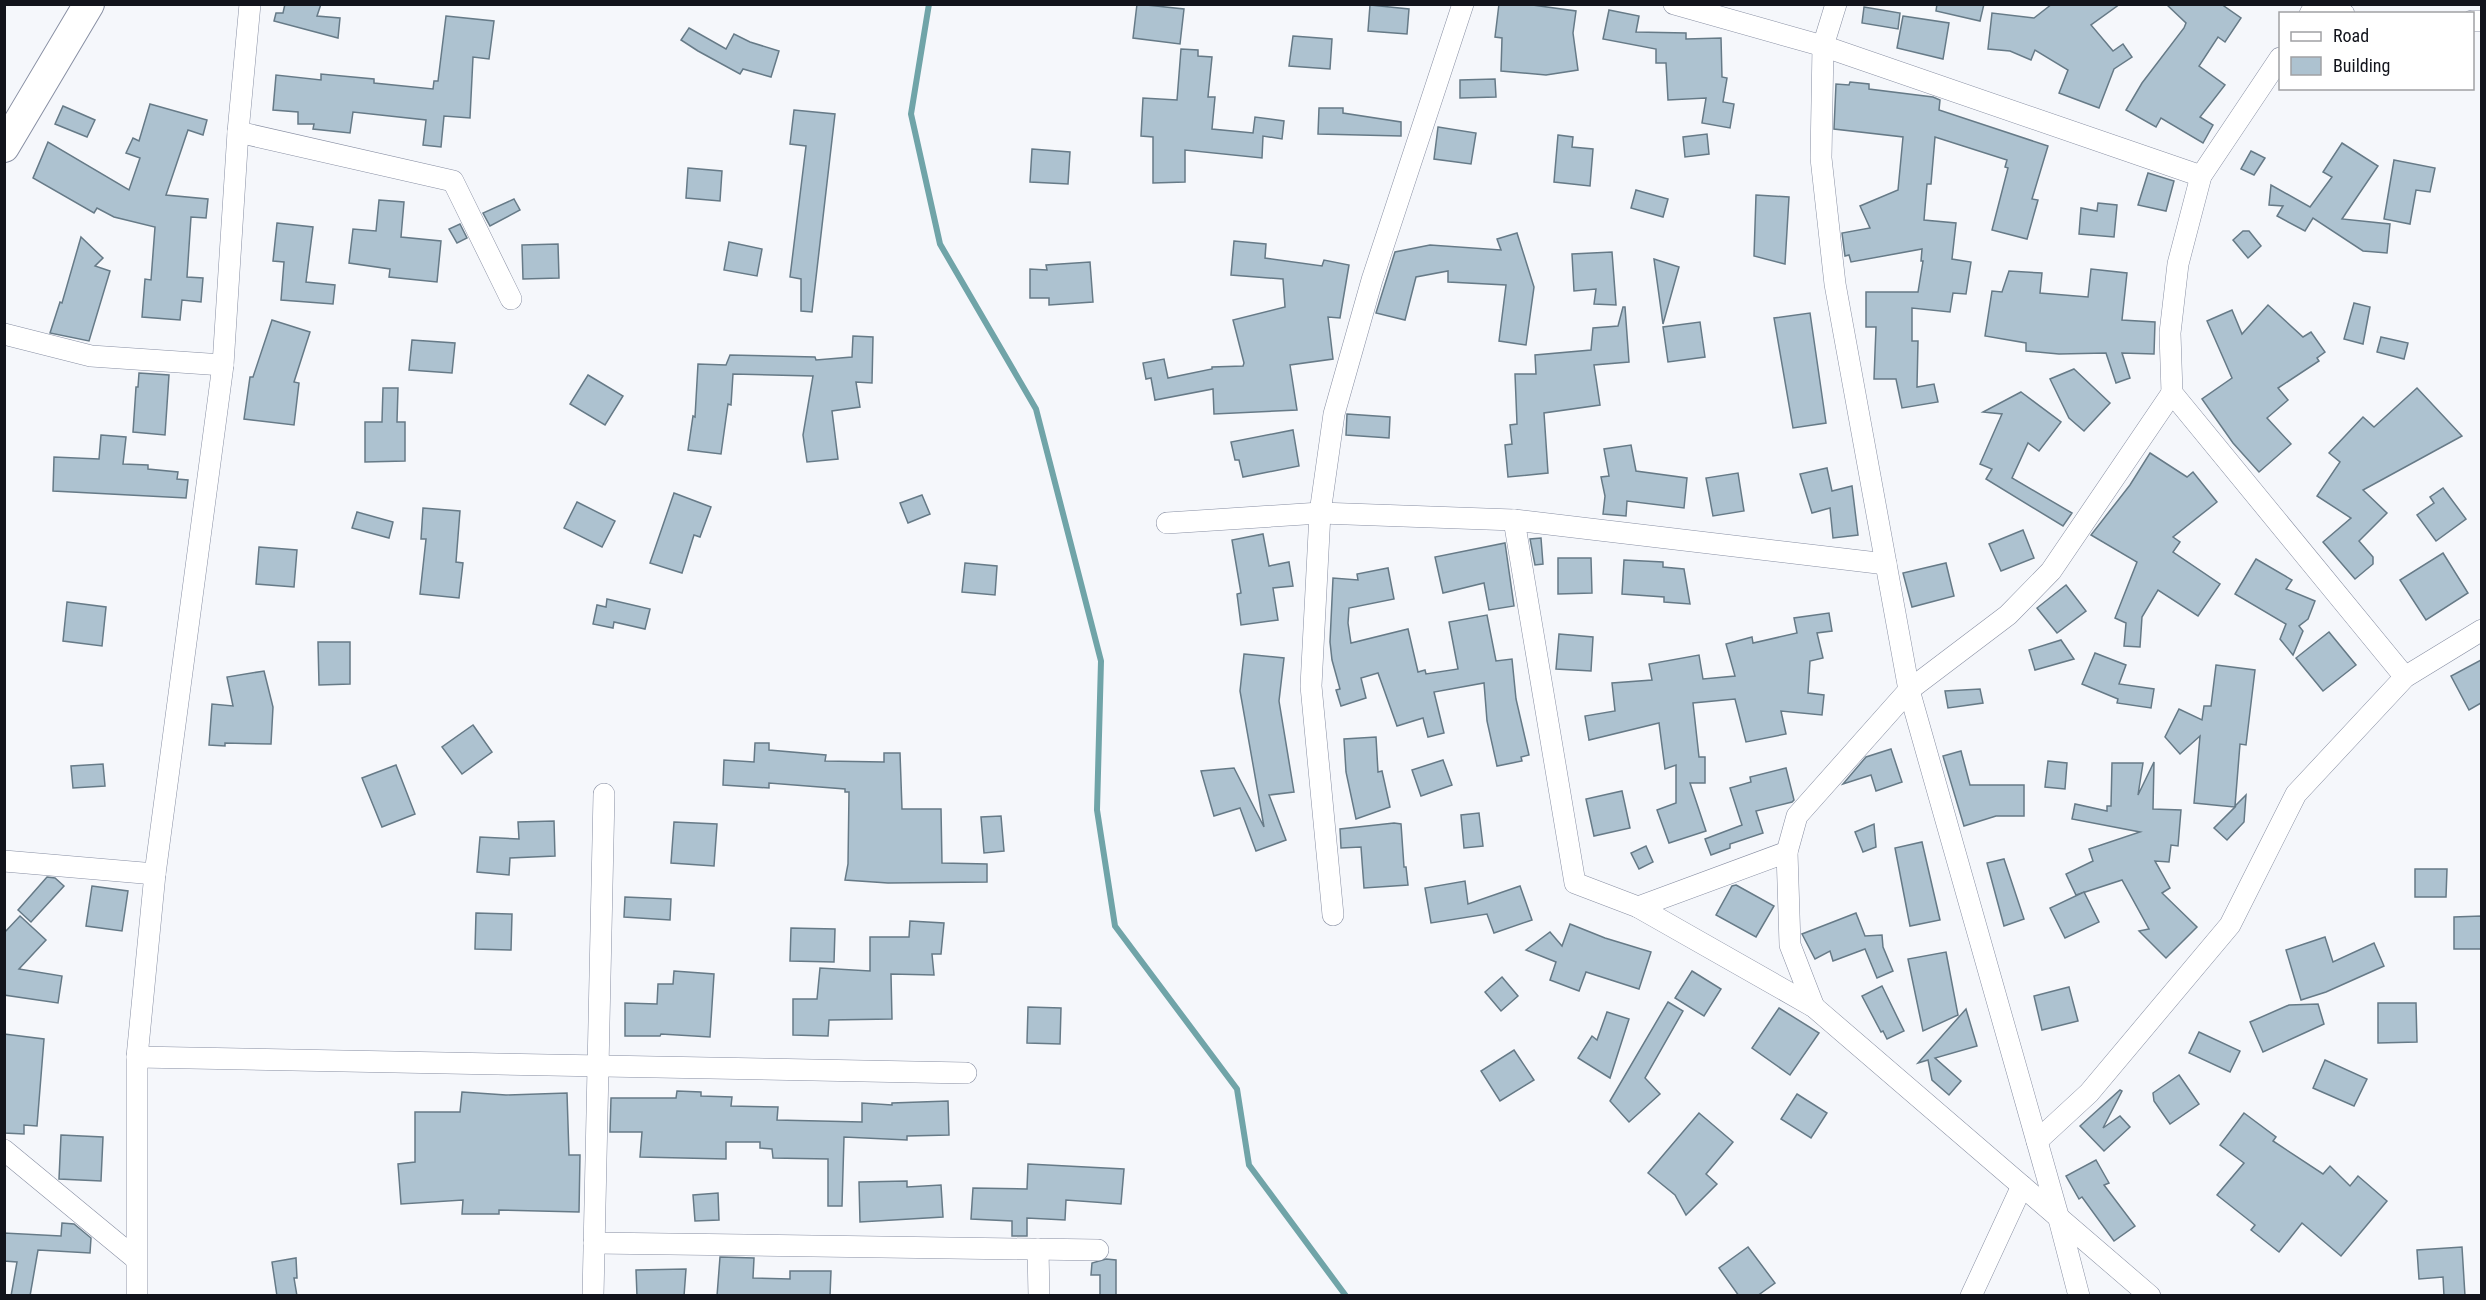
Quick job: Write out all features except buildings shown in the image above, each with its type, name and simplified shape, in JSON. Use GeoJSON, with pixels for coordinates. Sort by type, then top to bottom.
{"type":"FeatureCollection","features":[{"type":"Feature","properties":{"kind":"street"},"geometry":{"type":"LineString","coordinates":[[4,147],[89,4]]}},
{"type":"Feature","properties":{"kind":"street"},"geometry":{"type":"LineString","coordinates":[[137,1296],[137,1057],[155,874],[223,365],[238,132],[250,4]]}},
{"type":"Feature","properties":{"kind":"street"},"geometry":{"type":"LineString","coordinates":[[1333,915],[1311,686],[1320,513],[1335,414],[1372,280],[1463,4]]}},
{"type":"Feature","properties":{"kind":"street"},"geometry":{"type":"LineString","coordinates":[[1674,4],[1823,46],[2201,176]]}},
{"type":"Feature","properties":{"kind":"street"},"geometry":{"type":"LineString","coordinates":[[1836,4],[1823,46],[1821,158],[1835,284],[1909,690],[2079,1296]]}},
{"type":"Feature","properties":{"kind":"street"},"geometry":{"type":"LineString","coordinates":[[2328,4],[2341,12]]}},
{"type":"Feature","properties":{"kind":"street"},"geometry":{"type":"LineString","coordinates":[[1814,1006],[1790,945],[1787,852],[1797,816],[1909,690],[2008,615],[2050,571],[2172,393],[2170,333],[2178,264],[2201,176],[2279,59]]}},
{"type":"Feature","properties":{"kind":"street"},"geometry":{"type":"LineString","coordinates":[[238,132],[453,181],[511,299]]}},
{"type":"Feature","properties":{"kind":"street"},"geometry":{"type":"LineString","coordinates":[[4,334],[91,356],[223,365]]}},
{"type":"Feature","properties":{"kind":"street"},"geometry":{"type":"LineString","coordinates":[[2172,393],[2405,677]]}},
{"type":"Feature","properties":{"kind":"street"},"geometry":{"type":"LineString","coordinates":[[1167,523],[1320,513],[1514,520],[1886,564]]}},
{"type":"Feature","properties":{"kind":"street"},"geometry":{"type":"LineString","coordinates":[[1514,520],[1575,883],[1638,907],[1814,1006],[2150,1296]]}},
{"type":"Feature","properties":{"kind":"street"},"geometry":{"type":"LineString","coordinates":[[2037,1141],[2089,1093],[2230,925],[2296,794],[2405,677],[2481,630]]}},
{"type":"Feature","properties":{"kind":"street"},"geometry":{"type":"LineString","coordinates":[[593,1296],[604,794]]}},
{"type":"Feature","properties":{"kind":"street"},"geometry":{"type":"LineString","coordinates":[[1638,907],[1787,852]]}},
{"type":"Feature","properties":{"kind":"street"},"geometry":{"type":"LineString","coordinates":[[4,861],[155,874]]}},
{"type":"Feature","properties":{"kind":"street"},"geometry":{"type":"LineString","coordinates":[[137,1057],[966,1073]]}},
{"type":"Feature","properties":{"kind":"street"},"geometry":{"type":"LineString","coordinates":[[4,1150],[136,1259]]}},
{"type":"Feature","properties":{"kind":"street"},"geometry":{"type":"LineString","coordinates":[[1971,1296],[2022,1186]]}},
{"type":"Feature","properties":{"kind":"street"},"geometry":{"type":"LineString","coordinates":[[594,1243],[1098,1250]]}},
{"type":"Feature","properties":{"kind":"street"},"geometry":{"type":"LineString","coordinates":[[1038,1249],[1039,1296]]}},
{"type":"Feature","properties":{"kind":"waterway"},"geometry":{"type":"LineString","coordinates":[[929,4],[911,114],[940,244],[1036,409],[1101,661],[1097,810],[1115,926],[1237,1089],[1249,1165],[1346,1296]]}}]}
